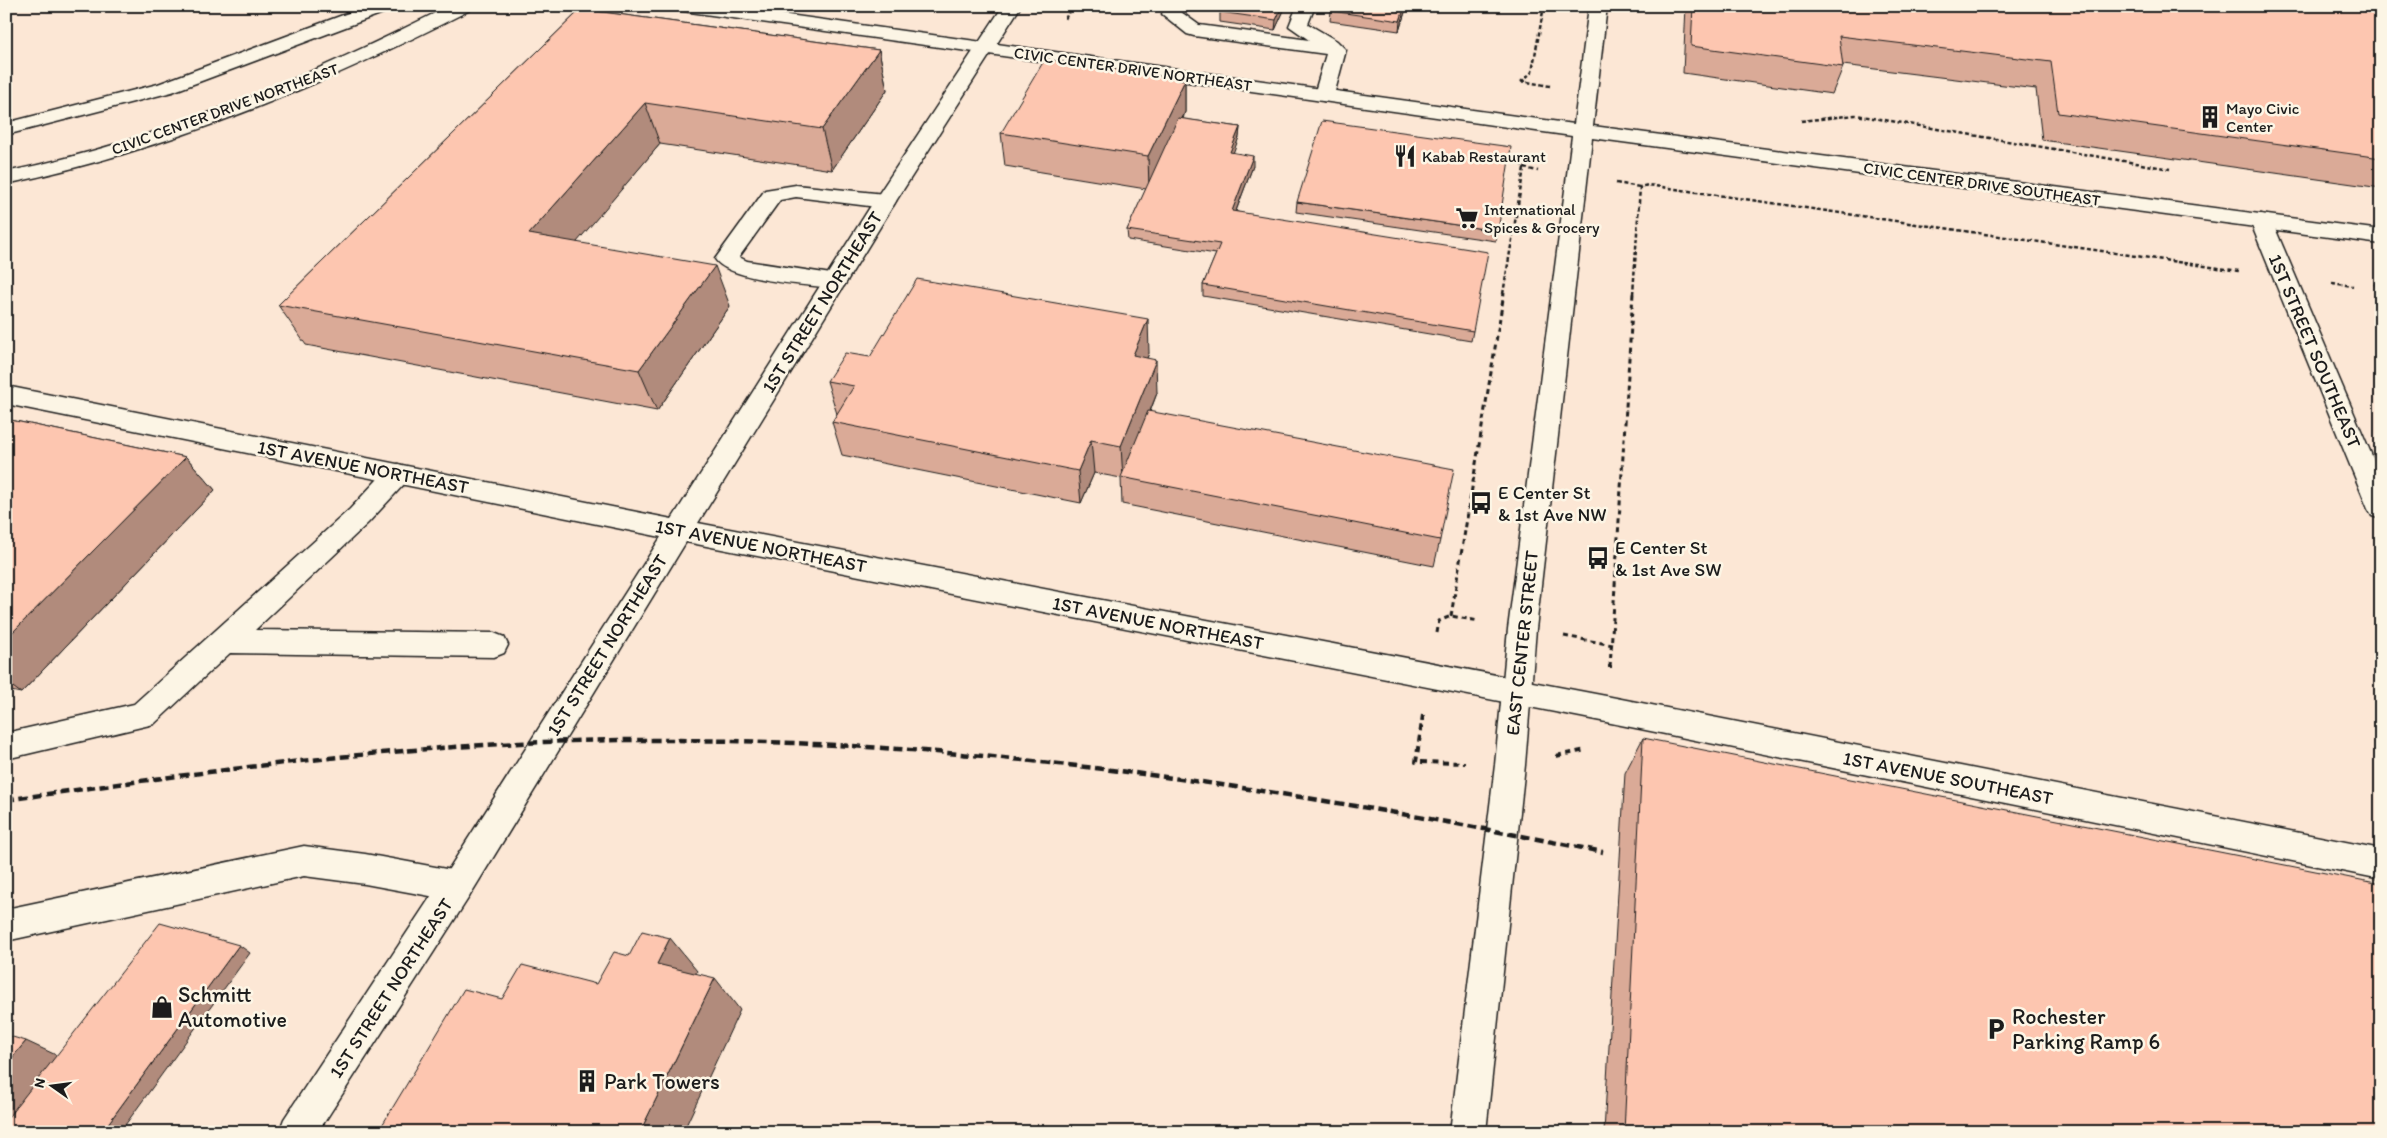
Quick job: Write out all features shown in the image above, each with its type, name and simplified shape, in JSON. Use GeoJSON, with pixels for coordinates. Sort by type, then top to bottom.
{"type":"FeatureCollection","features":[{"type":"Feature","properties":{"kind":"street"},"geometry":{"type":"LineString","coordinates":[[315,33],[339,11],[341,6]]}},
{"type":"Feature","properties":{"kind":"street"},"geometry":{"type":"LineString","coordinates":[[6,130],[165,88],[385,6]]}},
{"type":"Feature","properties":{"kind":"street","name":"CIVIC CENTER DRIVE NORTHEAST"},"geometry":{"type":"LineString","coordinates":[[6,178],[90,159],[267,97],[337,68],[464,6]]}},
{"type":"Feature","properties":{"kind":"street","name":"CIVIC CENTER DRIVE NORTHEAST"},"geometry":{"type":"LineString","coordinates":[[683,6],[1582,131]]}},
{"type":"Feature","properties":{"kind":"street","name":"1ST STREET NORTHEAST"},"geometry":{"type":"LineString","coordinates":[[297,1132],[456,886],[885,202],[1012,6]]}},
{"type":"Feature","properties":{"kind":"street"},"geometry":{"type":"LineString","coordinates":[[1174,6],[1171,14],[1194,30],[1337,50]]}},
{"type":"Feature","properties":{"kind":"street"},"geometry":{"type":"LineString","coordinates":[[1306,6],[1298,26],[1337,50]]}},
{"type":"Feature","properties":{"kind":"street","name":"EAST CENTER STREET"},"geometry":{"type":"LineString","coordinates":[[1468,1132],[1516,693],[1598,6]]}},
{"type":"Feature","properties":{"kind":"street"},"geometry":{"type":"LineString","coordinates":[[1324,95],[1337,50]]}},
{"type":"Feature","properties":{"kind":"street","name":"CIVIC CENTER DRIVE SOUTHEAST"},"geometry":{"type":"LineString","coordinates":[[1582,131],[2381,236]]}},
{"type":"Feature","properties":{"kind":"street"},"geometry":{"type":"LineString","coordinates":[[836,281],[742,268],[726,258],[773,195],[796,191],[885,202]]}},
{"type":"Feature","properties":{"kind":"street","name":"1ST STREET SOUTHEAST"},"geometry":{"type":"LineString","coordinates":[[2261,221],[2381,509]]}},
{"type":"Feature","properties":{"kind":"street","name":"1ST AVENUE NORTHEAST"},"geometry":{"type":"LineString","coordinates":[[6,395],[678,530],[1516,693]]}},
{"type":"Feature","properties":{"kind":"street"},"geometry":{"type":"LineString","coordinates":[[6,746],[143,715],[359,516],[398,474]]}},
{"type":"Feature","properties":{"kind":"street"},"geometry":{"type":"LineString","coordinates":[[224,641],[494,645]]}},
{"type":"Feature","properties":{"kind":"street","name":"1ST AVENUE SOUTHEAST"},"geometry":{"type":"LineString","coordinates":[[1516,693],[2381,864]]}},
{"type":"Feature","properties":{"kind":"street"},"geometry":{"type":"LineString","coordinates":[[6,925],[304,861],[365,869],[456,886]]}},
{"type":"Feature","properties":{"kind":"path"},"geometry":{"type":"LineString","coordinates":[[1065,19],[1072,6]]}},
{"type":"Feature","properties":{"kind":"path"},"geometry":{"type":"LineString","coordinates":[[1521,81],[1532,72],[1544,6]]}},
{"type":"Feature","properties":{"kind":"path"},"geometry":{"type":"LineString","coordinates":[[1793,120],[1803,121],[1856,115],[2179,171]]}},
{"type":"Feature","properties":{"kind":"path"},"geometry":{"type":"LineString","coordinates":[[1451,616],[1524,168]]}},
{"type":"Feature","properties":{"kind":"path"},"geometry":{"type":"LineString","coordinates":[[1613,645],[1640,187],[1648,185],[2214,268]]}},
{"type":"Feature","properties":{"kind":"building"},"geometry":{"type":"Polygon","coordinates":[[[1223,6],[1282,6],[1276,20],[1220,12],[1223,6]]]}},
{"type":"Feature","properties":{"kind":"building"},"geometry":{"type":"Polygon","coordinates":[[[1333,6],[1405,6],[1400,21],[1331,11],[1333,6]]]}},
{"type":"Feature","properties":{"kind":"building","name":"Mayo Civic Center"},"geometry":{"type":"Polygon","coordinates":[[[1693,6],[2381,6],[2381,158],[2058,113],[2051,62],[1839,36],[1843,67],[1691,46],[1693,6]]]}},
{"type":"Feature","properties":{"kind":"building"},"geometry":{"type":"Polygon","coordinates":[[[581,9],[879,50],[822,129],[645,103],[529,234],[715,266],[639,370],[278,305],[581,9]]]}},
{"type":"Feature","properties":{"kind":"building"},"geometry":{"type":"Polygon","coordinates":[[[1045,59],[1185,80],[1148,156],[1001,133],[1045,59]]]}},
{"type":"Feature","properties":{"kind":"building"},"geometry":{"type":"Polygon","coordinates":[[[1178,118],[1240,127],[1230,152],[1253,156],[1232,211],[1488,252],[1473,331],[1203,285],[1220,244],[1127,230],[1178,118]]]}},
{"type":"Feature","properties":{"kind":"building"},"geometry":{"type":"Polygon","coordinates":[[[1322,121],[1511,147],[1498,231],[1297,202],[1322,121]]]}},
{"type":"Feature","properties":{"kind":"building"},"geometry":{"type":"Polygon","coordinates":[[[917,279],[1148,319],[1133,355],[1156,360],[1121,446],[1091,440],[1078,471],[832,422],[854,386],[827,381],[845,353],[870,357],[917,279]]]}},
{"type":"Feature","properties":{"kind":"building"},"geometry":{"type":"Polygon","coordinates":[[[1148,411],[1454,469],[1440,540],[1121,477],[1148,411]]]}},
{"type":"Feature","properties":{"kind":"building"},"geometry":{"type":"Polygon","coordinates":[[[6,419],[186,457],[6,639],[6,419]]]}},
{"type":"Feature","properties":{"kind":"building","name":"Rochester Parking Ramp 6"},"geometry":{"type":"Polygon","coordinates":[[[1643,738],[2381,884],[2381,1132],[1624,1132],[1643,738]]]}},
{"type":"Feature","properties":{"kind":"building","name":"Schmitt Automotive"},"geometry":{"type":"Polygon","coordinates":[[[160,923],[239,945],[102,1132],[6,1132],[6,1120],[160,923]]]}},
{"type":"Feature","properties":{"kind":"building","name":"Park Towers"},"geometry":{"type":"Polygon","coordinates":[[[642,931],[670,938],[657,964],[715,978],[640,1132],[378,1132],[464,989],[502,999],[522,965],[596,984],[614,952],[629,956],[642,931]]]}},
{"type":"Feature","properties":{"kind":"building"},"geometry":{"type":"Polygon","coordinates":[[[6,1035],[26,1041],[6,1065],[6,1035]]]}},
{"type":"Feature","properties":{"kind":"railway"},"geometry":{"type":"LineString","coordinates":[[6,800],[240,768],[397,752],[554,742],[633,740],[756,742],[878,748],[1000,758],[1121,771],[1363,807],[1603,852]]}},
{"type":"Feature","properties":{"kind":"place","name":"Mayo Civic Center"},"geometry":{"type":"Point","coordinates":[2210,117]}},
{"type":"Feature","properties":{"kind":"place","name":"Kabab Restaurant"},"geometry":{"type":"Point","coordinates":[1405,156]}},
{"type":"Feature","properties":{"kind":"place","name":"International Spices & Grocery"},"geometry":{"type":"Point","coordinates":[1467,218]}},
{"type":"Feature","properties":{"kind":"place","name":"E Center St & 1st Ave NW"},"geometry":{"type":"Point","coordinates":[1481,503]}},
{"type":"Feature","properties":{"kind":"place","name":"E Center St & 1st Ave SW"},"geometry":{"type":"Point","coordinates":[1598,558]}},
{"type":"Feature","properties":{"kind":"place","name":"Schmitt Automotive"},"geometry":{"type":"Point","coordinates":[162,1007]}},
{"type":"Feature","properties":{"kind":"place","name":"Rochester Parking Ramp 6"},"geometry":{"type":"Point","coordinates":[1996,1029]}},
{"type":"Feature","properties":{"kind":"place","name":"Park Towers"},"geometry":{"type":"Point","coordinates":[587,1081]}}]}
